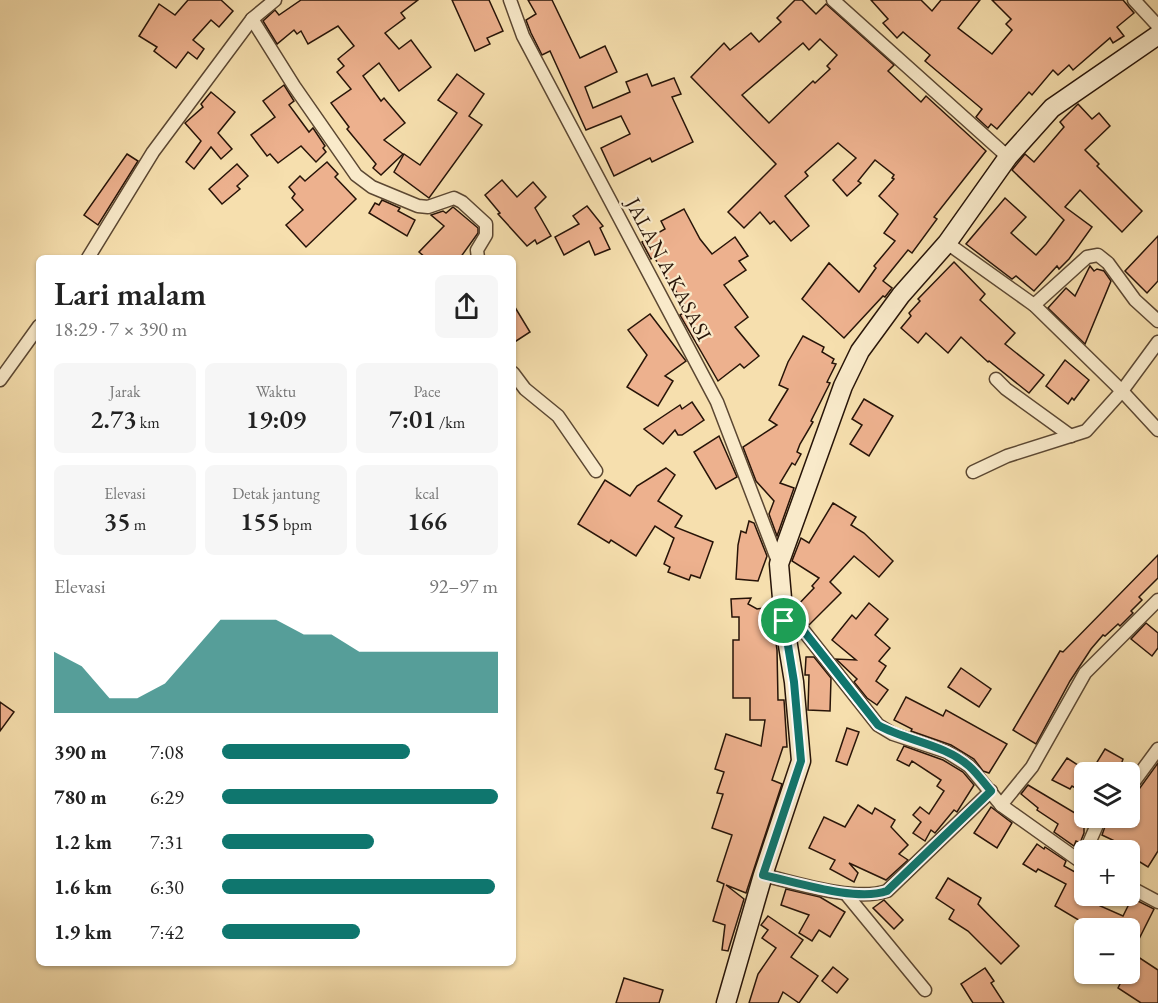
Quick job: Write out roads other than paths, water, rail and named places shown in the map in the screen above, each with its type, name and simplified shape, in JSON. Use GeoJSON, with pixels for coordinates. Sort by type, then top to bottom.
{"type":"FeatureCollection","features":[{"type":"Feature","properties":{"kind":"main road"},"geometry":{"type":"LineString","coordinates":[[726,1003],[763,875],[801,761],[794,682],[778,564],[843,386],[860,351],[901,295],[947,243],[1008,157],[1052,108],[1158,35]]}},
{"type":"Feature","properties":{"kind":"street"},"geometry":{"type":"LineString","coordinates":[[90,255],[153,152],[252,19],[275,0]]}},
{"type":"Feature","properties":{"kind":"street","name":"JALAN A.KASASI"},"geometry":{"type":"LineString","coordinates":[[510,0],[523,36],[717,402],[778,564]]}},
{"type":"Feature","properties":{"kind":"street"},"geometry":{"type":"LineString","coordinates":[[833,0],[1008,157]]}},
{"type":"Feature","properties":{"kind":"street"},"geometry":{"type":"LineString","coordinates":[[1134,0],[1158,26]]}},
{"type":"Feature","properties":{"kind":"street"},"geometry":{"type":"LineString","coordinates":[[252,19],[294,86],[356,175],[372,187],[418,206],[428,207],[454,198],[462,202],[486,224],[486,235],[477,250],[478,255]]}},
{"type":"Feature","properties":{"kind":"street"},"geometry":{"type":"LineString","coordinates":[[947,243],[1034,305],[1156,427]]}},
{"type":"Feature","properties":{"kind":"street"},"geometry":{"type":"LineString","coordinates":[[1034,305],[1087,257],[1098,255],[1108,263],[1136,300],[1158,321]]}},
{"type":"Feature","properties":{"kind":"street"},"geometry":{"type":"LineString","coordinates":[[0,380],[36,330]]}},
{"type":"Feature","properties":{"kind":"street"},"geometry":{"type":"LineString","coordinates":[[974,472],[1007,456],[1086,431],[1122,391],[1158,342]]}},
{"type":"Feature","properties":{"kind":"street"},"geometry":{"type":"LineString","coordinates":[[516,377],[525,389],[558,416],[596,471]]}},
{"type":"Feature","properties":{"kind":"street"},"geometry":{"type":"LineString","coordinates":[[996,379],[1071,435]]}},
{"type":"Feature","properties":{"kind":"street"},"geometry":{"type":"LineString","coordinates":[[1000,805],[1032,767],[1085,673],[1158,600]]}},
{"type":"Feature","properties":{"kind":"street"},"geometry":{"type":"LineString","coordinates":[[784,621],[799,625],[878,725],[893,734],[947,752],[969,766],[1000,805],[1074,852]]}},
{"type":"Feature","properties":{"kind":"street"},"geometry":{"type":"LineString","coordinates":[[1140,774],[1158,750]]}},
{"type":"Feature","properties":{"kind":"street"},"geometry":{"type":"LineString","coordinates":[[763,875],[846,894],[879,894],[895,886],[991,791]]}},
{"type":"Feature","properties":{"kind":"street"},"geometry":{"type":"LineString","coordinates":[[1140,892],[1158,902]]}},
{"type":"Feature","properties":{"kind":"street"},"geometry":{"type":"LineString","coordinates":[[846,894],[925,990]]}}]}
